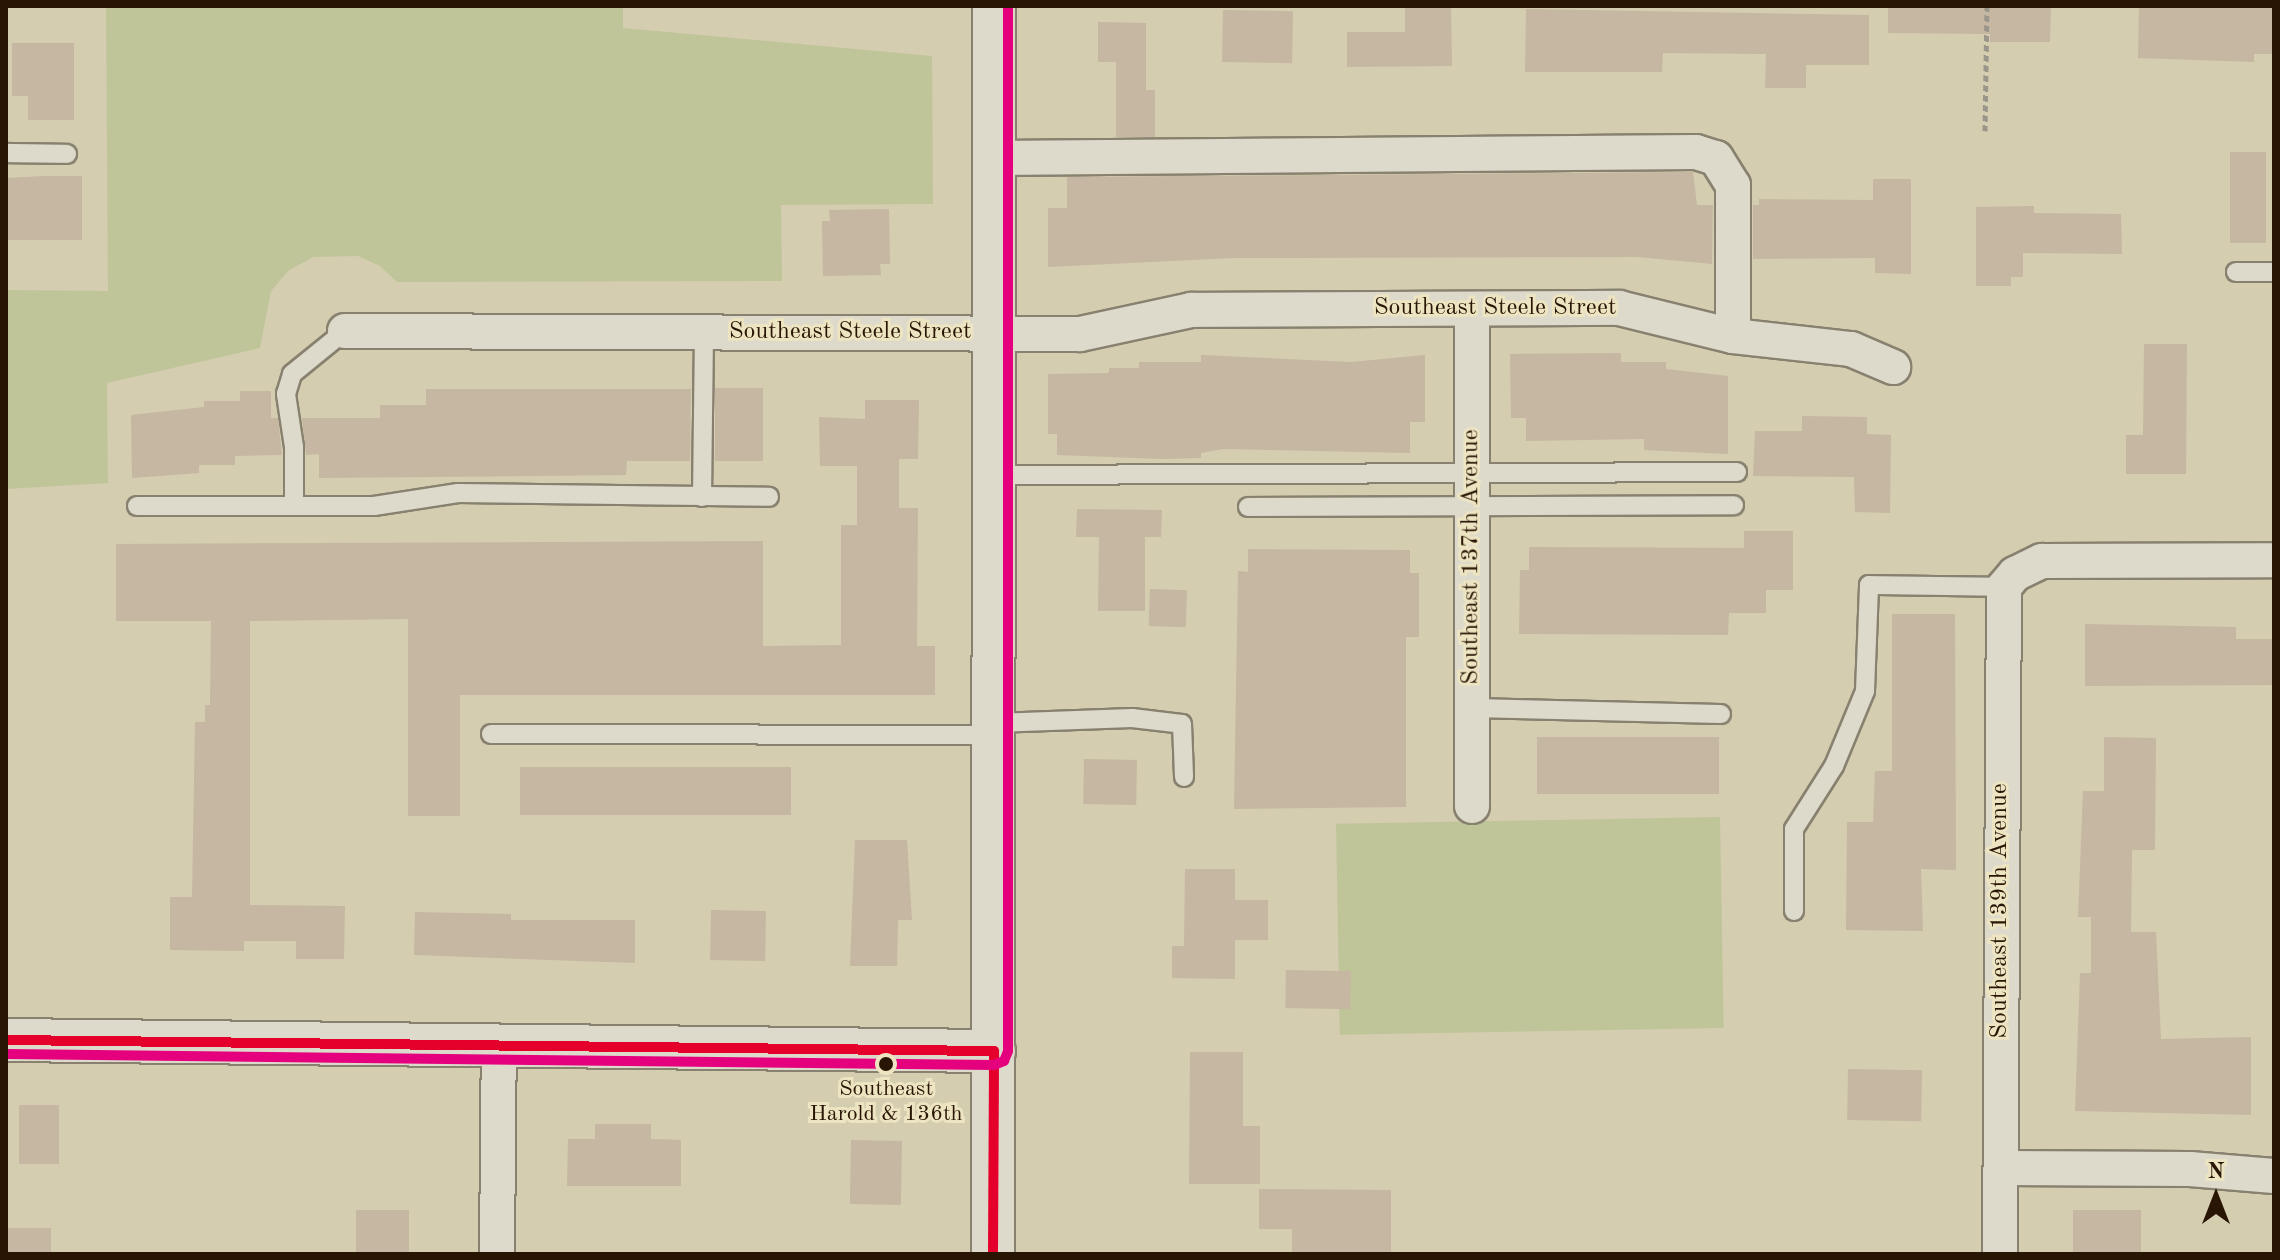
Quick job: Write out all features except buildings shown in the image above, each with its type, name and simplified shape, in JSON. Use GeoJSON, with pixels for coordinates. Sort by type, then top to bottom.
{"type":"FeatureCollection","features":[{"type":"Feature","properties":{"kind":"street"},"geometry":{"type":"LineString","coordinates":[[993,1254],[994,6]]}},
{"type":"Feature","properties":{"kind":"street"},"geometry":{"type":"LineString","coordinates":[[993,158],[1696,152],[1716,158],[1733,185],[1733,336]]}},
{"type":"Feature","properties":{"kind":"street","name":"Southeast Steele Street"},"geometry":{"type":"LineString","coordinates":[[345,331],[1080,334],[1191,310],[1619,308],[1733,336],[1808,340],[1851,349],[1893,367]]}},
{"type":"Feature","properties":{"kind":"street","name":"Southeast 137th Avenue"},"geometry":{"type":"LineString","coordinates":[[1472,309],[1472,806]]}},
{"type":"Feature","properties":{"kind":"street"},"geometry":{"type":"LineString","coordinates":[[2010,581],[2042,561],[2274,560]]}},
{"type":"Feature","properties":{"kind":"street","name":"Southeast 139th Avenue"},"geometry":{"type":"LineString","coordinates":[[2000,1254],[2010,581]]}},
{"type":"Feature","properties":{"kind":"street"},"geometry":{"type":"LineString","coordinates":[[6,1040],[994,1051]]}},
{"type":"Feature","properties":{"kind":"street"},"geometry":{"type":"LineString","coordinates":[[497,1254],[499,1045]]}},
{"type":"Feature","properties":{"kind":"street"},"geometry":{"type":"LineString","coordinates":[[2001,1168],[2190,1169],[2274,1176]]}},
{"type":"Feature","properties":{"kind":"lane"},"geometry":{"type":"LineString","coordinates":[[6,153],[67,154]]}},
{"type":"Feature","properties":{"kind":"lane"},"geometry":{"type":"LineString","coordinates":[[2236,272],[2274,272]]}},
{"type":"Feature","properties":{"kind":"lane"},"geometry":{"type":"LineString","coordinates":[[294,506],[289,384],[292,374],[345,331]]}},
{"type":"Feature","properties":{"kind":"lane"},"geometry":{"type":"LineString","coordinates":[[702,497],[704,333]]}},
{"type":"Feature","properties":{"kind":"lane"},"geometry":{"type":"LineString","coordinates":[[994,475],[1737,472]]}},
{"type":"Feature","properties":{"kind":"lane"},"geometry":{"type":"LineString","coordinates":[[137,506],[374,506],[458,493],[769,497]]}},
{"type":"Feature","properties":{"kind":"lane"},"geometry":{"type":"LineString","coordinates":[[1248,507],[1734,505]]}},
{"type":"Feature","properties":{"kind":"lane"},"geometry":{"type":"LineString","coordinates":[[1794,911],[1794,829],[1834,766],[1865,691],[1869,585],[2010,581]]}},
{"type":"Feature","properties":{"kind":"lane"},"geometry":{"type":"LineString","coordinates":[[1472,708],[1721,714]]}},
{"type":"Feature","properties":{"kind":"lane"},"geometry":{"type":"LineString","coordinates":[[491,734],[995,729],[1132,718],[1182,724],[1184,777]]}},
{"type":"Feature","properties":{"kind":"path"},"geometry":{"type":"LineString","coordinates":[[1985,131],[1987,6]]}},
{"type":"Feature","properties":{"kind":"green space"},"geometry":{"type":"Polygon","coordinates":[[[106,6],[623,6],[623,28],[932,56],[933,204],[781,205],[782,281],[397,282],[380,266],[358,256],[313,257],[288,271],[271,291],[260,348],[107,383],[108,483],[6,489],[6,290],[108,291],[106,6]]]}},
{"type":"Feature","properties":{"kind":"green space"},"geometry":{"type":"Polygon","coordinates":[[[1720,817],[1724,1028],[1340,1035],[1336,824],[1720,817]]]}},
{"type":"Feature","properties":{"kind":"transit line"},"geometry":{"type":"LineString","coordinates":[[6,1054],[994,1065],[1004,1061],[1008,1051],[1008,6]]}},
{"type":"Feature","properties":{"kind":"transit line"},"geometry":{"type":"LineString","coordinates":[[6,1040],[994,1051]]}},
{"type":"Feature","properties":{"kind":"transit line"},"geometry":{"type":"LineString","coordinates":[[993,1254],[994,1051]]}},
{"type":"Feature","properties":{"kind":"place","name":"Southeast Harold & 136th"},"geometry":{"type":"Point","coordinates":[886,1064]}}]}
